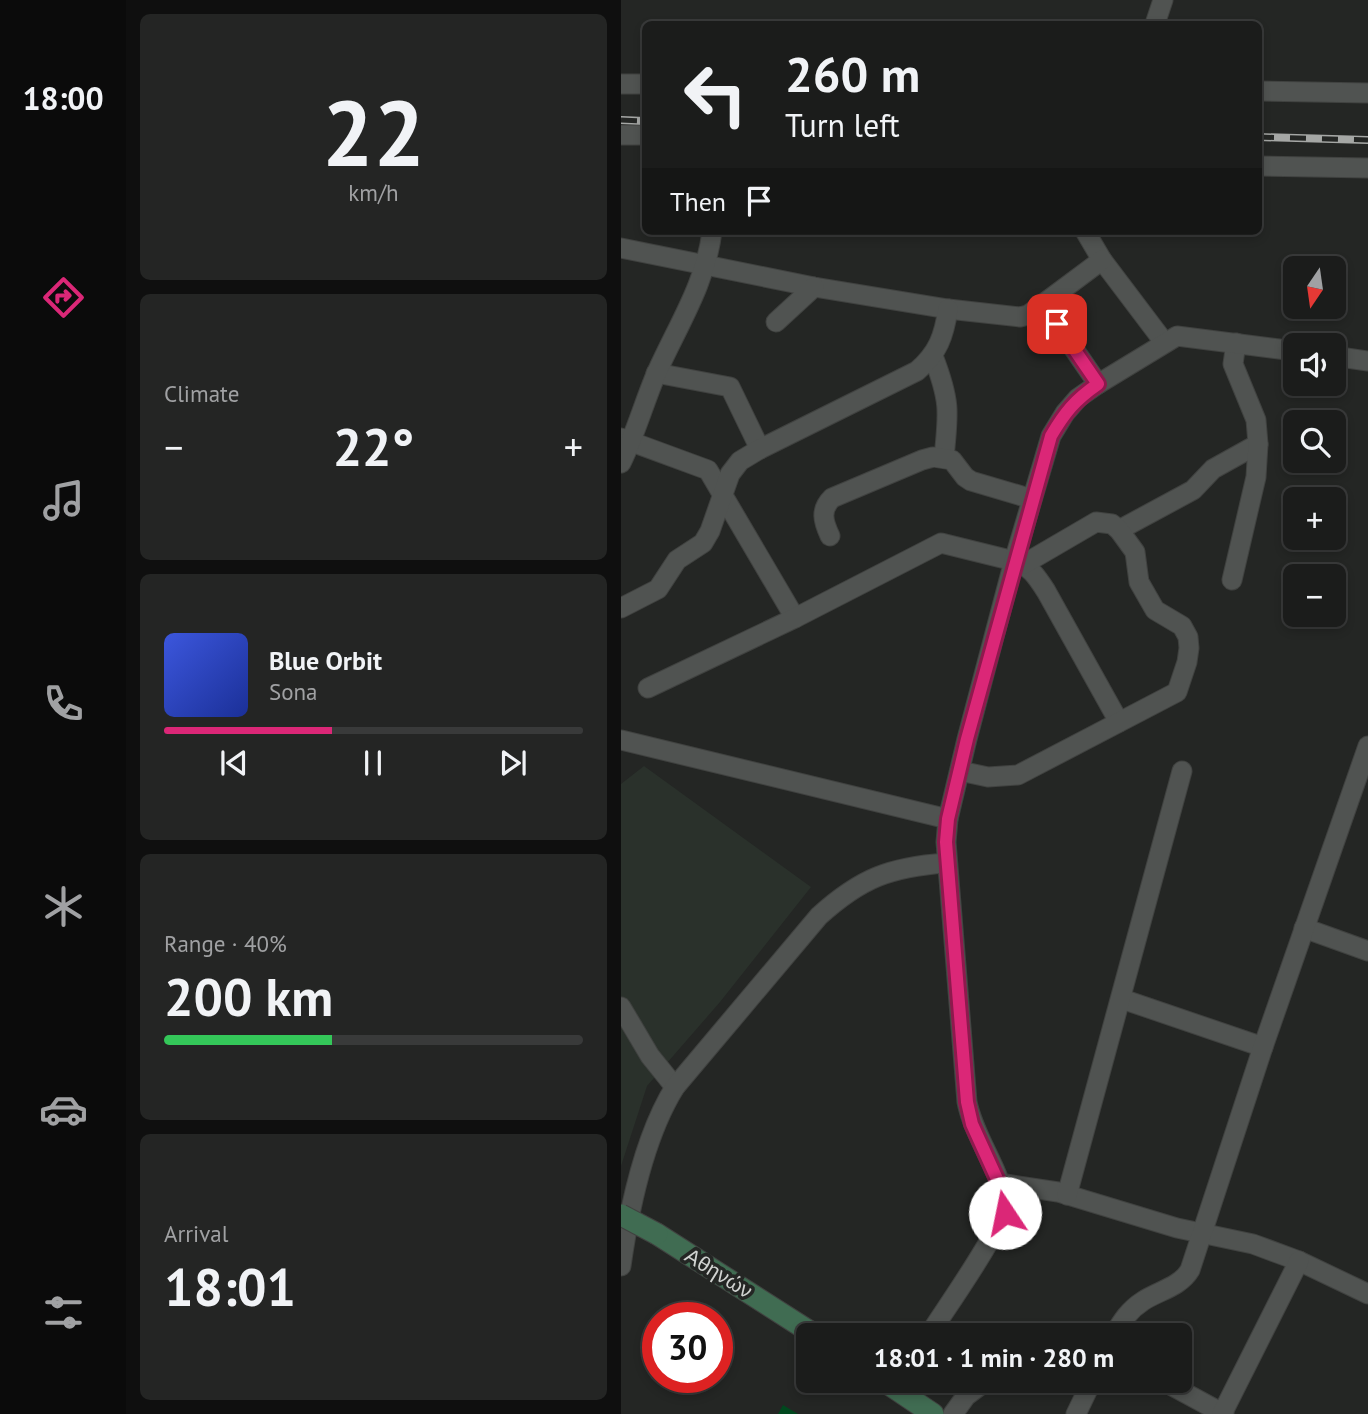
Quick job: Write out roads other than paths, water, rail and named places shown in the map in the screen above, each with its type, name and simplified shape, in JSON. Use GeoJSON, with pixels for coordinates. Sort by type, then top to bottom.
{"type":"FeatureCollection","features":[{"type":"Feature","properties":{"kind":"main road","name":"Αθηνών"},"geometry":{"type":"LineString","coordinates":[[621,1216],[657,1234],[796,1323]]}},
{"type":"Feature","properties":{"kind":"main road"},"geometry":{"type":"LineString","coordinates":[[905,1393],[927,1412]]}},
{"type":"Feature","properties":{"kind":"street"},"geometry":{"type":"LineString","coordinates":[[1156,21],[1163,0]]}},
{"type":"Feature","properties":{"kind":"street"},"geometry":{"type":"LineString","coordinates":[[621,84],[642,84]]}},
{"type":"Feature","properties":{"kind":"street"},"geometry":{"type":"LineString","coordinates":[[1262,91],[1368,93]]}},
{"type":"Feature","properties":{"kind":"street"},"geometry":{"type":"LineString","coordinates":[[621,135],[642,135]]}},
{"type":"Feature","properties":{"kind":"street"},"geometry":{"type":"LineString","coordinates":[[1262,166],[1368,168]]}},
{"type":"Feature","properties":{"kind":"street"},"geometry":{"type":"LineString","coordinates":[[621,463],[626,440],[687,312],[705,267],[711,235]]}},
{"type":"Feature","properties":{"kind":"street"},"geometry":{"type":"LineString","coordinates":[[1087,235],[1102,260],[1164,342]]}},
{"type":"Feature","properties":{"kind":"street"},"geometry":{"type":"LineString","coordinates":[[621,248],[813,287],[948,309],[1020,317],[1028,315],[1102,260]]}},
{"type":"Feature","properties":{"kind":"street"},"geometry":{"type":"LineString","coordinates":[[777,322],[813,287]]}},
{"type":"Feature","properties":{"kind":"street"},"geometry":{"type":"LineString","coordinates":[[1043,304],[1098,384]]}},
{"type":"Feature","properties":{"kind":"street"},"geometry":{"type":"LineString","coordinates":[[621,608],[658,589],[677,560],[703,543],[733,468],[740,461],[917,371],[933,356],[944,334],[948,309]]}},
{"type":"Feature","properties":{"kind":"street"},"geometry":{"type":"LineString","coordinates":[[937,1323],[1001,1221],[1006,1207],[999,1183],[972,1124],[967,1102],[946,863],[948,819],[1051,436],[1065,412],[1078,398],[1164,342],[1184,335],[1283,350]]}},
{"type":"Feature","properties":{"kind":"street"},"geometry":{"type":"LineString","coordinates":[[1232,580],[1256,477],[1258,444],[1256,420],[1233,364],[1236,344]]}},
{"type":"Feature","properties":{"kind":"street"},"geometry":{"type":"LineString","coordinates":[[933,356],[948,403],[944,457]]}},
{"type":"Feature","properties":{"kind":"street"},"geometry":{"type":"LineString","coordinates":[[1346,358],[1368,361]]}},
{"type":"Feature","properties":{"kind":"street"},"geometry":{"type":"LineString","coordinates":[[656,373],[730,387],[760,449]]}},
{"type":"Feature","properties":{"kind":"street"},"geometry":{"type":"LineString","coordinates":[[626,440],[704,467],[711,473],[795,618]]}},
{"type":"Feature","properties":{"kind":"street"},"geometry":{"type":"LineString","coordinates":[[1119,530],[1193,490],[1213,469],[1258,444]]}},
{"type":"Feature","properties":{"kind":"street"},"geometry":{"type":"LineString","coordinates":[[830,536],[824,524],[823,513],[832,498],[922,460],[944,457],[952,460],[971,481],[1032,499]]}},
{"type":"Feature","properties":{"kind":"street"},"geometry":{"type":"LineString","coordinates":[[960,771],[988,777],[1018,775],[1177,692],[1183,680],[1189,645],[1182,626],[1155,610],[1139,582],[1135,552],[1112,524],[1096,522],[1019,562]]}},
{"type":"Feature","properties":{"kind":"street"},"geometry":{"type":"LineString","coordinates":[[648,688],[795,618],[937,544],[948,544],[1019,562],[1032,570],[1119,722]]}},
{"type":"Feature","properties":{"kind":"street"},"geometry":{"type":"LineString","coordinates":[[621,740],[948,819]]}},
{"type":"Feature","properties":{"kind":"street"},"geometry":{"type":"LineString","coordinates":[[1122,1323],[1134,1307],[1186,1276],[1203,1234],[1303,928],[1368,746]]}},
{"type":"Feature","properties":{"kind":"street"},"geometry":{"type":"LineString","coordinates":[[1067,1195],[1182,771]]}},
{"type":"Feature","properties":{"kind":"street"},"geometry":{"type":"LineString","coordinates":[[621,1266],[641,1172],[662,1110],[675,1087],[819,915],[839,897],[885,872],[911,866],[946,863]]}},
{"type":"Feature","properties":{"kind":"street"},"geometry":{"type":"LineString","coordinates":[[1303,928],[1368,951]]}},
{"type":"Feature","properties":{"kind":"street"},"geometry":{"type":"LineString","coordinates":[[1122,999],[1263,1047]]}},
{"type":"Feature","properties":{"kind":"street"},"geometry":{"type":"LineString","coordinates":[[621,1007],[650,1056],[675,1087]]}},
{"type":"Feature","properties":{"kind":"street"},"geometry":{"type":"LineString","coordinates":[[999,1183],[1041,1188],[1177,1228],[1253,1244],[1299,1261],[1368,1294]]}},
{"type":"Feature","properties":{"kind":"street"},"geometry":{"type":"LineString","coordinates":[[1184,1393],[1222,1414],[1299,1261]]}},
{"type":"Feature","properties":{"kind":"street"},"geometry":{"type":"LineString","coordinates":[[953,1414],[970,1393]]}},
{"type":"Feature","properties":{"kind":"street"},"geometry":{"type":"LineString","coordinates":[[1076,1414],[1086,1393]]}},
{"type":"Feature","properties":{"kind":"railway"},"geometry":{"type":"LineString","coordinates":[[621,120],[642,121]]}},
{"type":"Feature","properties":{"kind":"railway"},"geometry":{"type":"LineString","coordinates":[[1262,137],[1368,140]]}}]}
